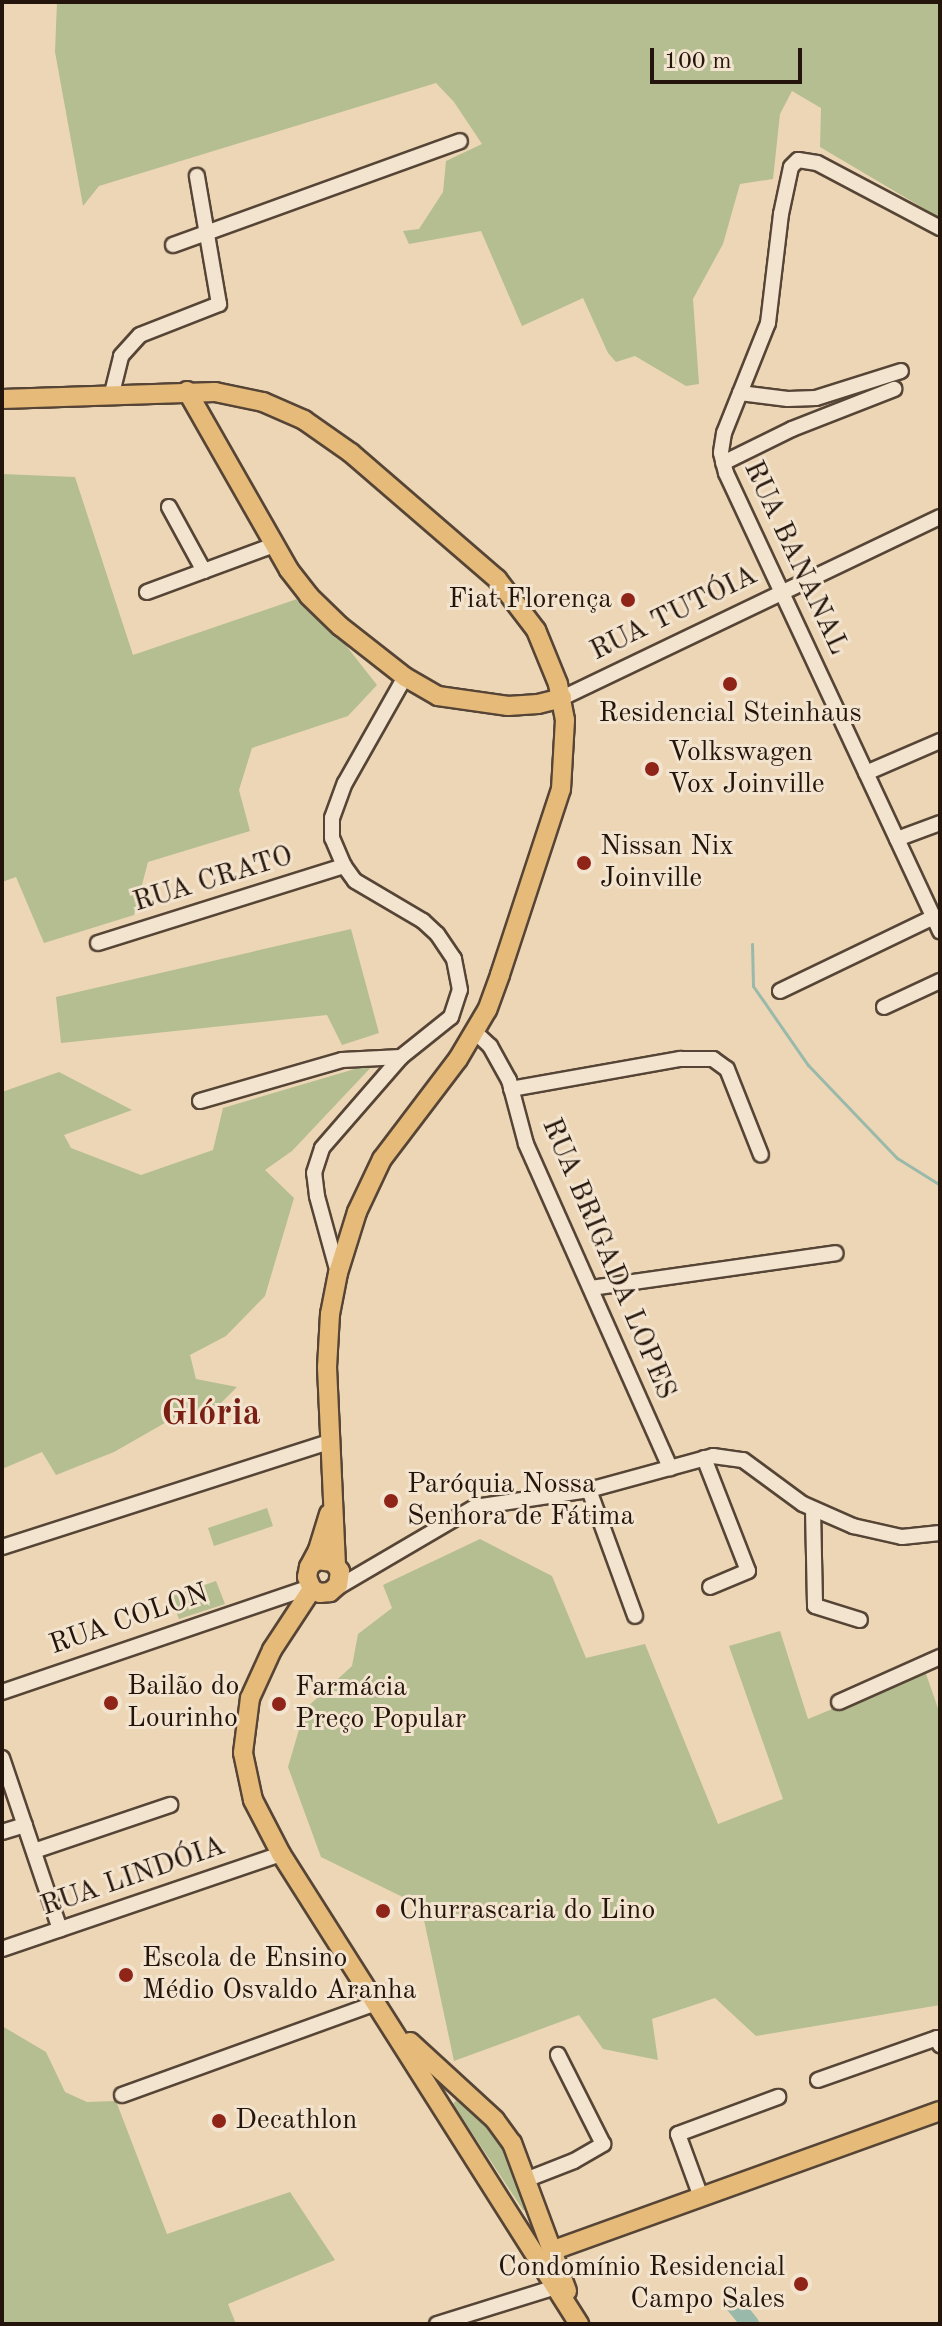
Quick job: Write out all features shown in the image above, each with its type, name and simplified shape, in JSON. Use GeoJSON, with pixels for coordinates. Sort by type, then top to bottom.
{"type":"FeatureCollection","features":[{"type":"Feature","properties":{"kind":"main road"},"geometry":{"type":"LineString","coordinates":[[187,391],[274,545],[299,585],[320,608],[405,677],[438,696],[466,703],[526,705],[562,698]]}},
{"type":"Feature","properties":{"kind":"main road"},"geometry":{"type":"LineString","coordinates":[[2,399],[187,391],[228,394],[276,406],[304,420],[351,453],[452,536],[506,589],[546,649],[562,698],[565,745],[561,789],[500,975],[475,1032],[382,1159],[357,1212],[338,1273],[328,1340],[330,1442],[340,1581],[317,1583]]}},
{"type":"Feature","properties":{"kind":"main road"},"geometry":{"type":"LineString","coordinates":[[317,1583],[318,1550],[333,1500]]}},
{"type":"Feature","properties":{"kind":"main road"},"geometry":{"type":"LineString","coordinates":[[337,1566],[323,1559],[317,1583],[272,1650],[257,1680],[243,1737],[245,1767],[253,1800],[281,1854],[579,2324]]}},
{"type":"Feature","properties":{"kind":"main road"},"geometry":{"type":"LineString","coordinates":[[389,2022],[503,2130],[540,2209],[579,2324]]}},
{"type":"Feature","properties":{"kind":"main road"},"geometry":{"type":"LineString","coordinates":[[439,2101],[452,2094],[471,2098]]}},
{"type":"Feature","properties":{"kind":"main road"},"geometry":{"type":"LineString","coordinates":[[554,2250],[940,2111]]}},
{"type":"Feature","properties":{"kind":"main road"},"geometry":{"type":"LineString","coordinates":[[513,2217],[531,2221],[540,2209]]}},
{"type":"Feature","properties":{"kind":"street"},"geometry":{"type":"LineString","coordinates":[[173,245],[209,235],[460,141]]}},
{"type":"Feature","properties":{"kind":"street","name":"RUA BANANAL"},"geometry":{"type":"LineString","coordinates":[[937,924],[723,463],[722,442],[768,323],[785,190],[791,167],[798,160],[817,163],[940,228]]}},
{"type":"Feature","properties":{"kind":"street"},"geometry":{"type":"LineString","coordinates":[[112,393],[121,356],[140,335],[219,304],[197,176]]}},
{"type":"Feature","properties":{"kind":"street"},"geometry":{"type":"LineString","coordinates":[[740,393],[788,399],[816,398],[901,371]]}},
{"type":"Feature","properties":{"kind":"street"},"geometry":{"type":"LineString","coordinates":[[723,463],[792,429],[894,389]]}},
{"type":"Feature","properties":{"kind":"street"},"geometry":{"type":"LineString","coordinates":[[169,507],[204,571]]}},
{"type":"Feature","properties":{"kind":"street","name":"RUA TUTÓIA"},"geometry":{"type":"LineString","coordinates":[[562,698],[780,590],[940,517]]}},
{"type":"Feature","properties":{"kind":"street"},"geometry":{"type":"LineString","coordinates":[[147,592],[274,545]]}},
{"type":"Feature","properties":{"kind":"street"},"geometry":{"type":"LineString","coordinates":[[338,1273],[317,1196],[317,1161],[333,1133],[401,1057],[451,1017],[460,990],[454,959],[446,944],[423,921],[365,889],[344,866],[332,838],[332,818],[345,783],[405,677]]}},
{"type":"Feature","properties":{"kind":"street"},"geometry":{"type":"LineString","coordinates":[[866,773],[940,741]]}},
{"type":"Feature","properties":{"kind":"street"},"geometry":{"type":"LineString","coordinates":[[897,839],[940,823]]}},
{"type":"Feature","properties":{"kind":"street","name":"RUA CRATO"},"geometry":{"type":"LineString","coordinates":[[98,943],[344,866]]}},
{"type":"Feature","properties":{"kind":"street"},"geometry":{"type":"LineString","coordinates":[[780,991],[937,924]]}},
{"type":"Feature","properties":{"kind":"street"},"geometry":{"type":"LineString","coordinates":[[884,1007],[940,981]]}},
{"type":"Feature","properties":{"kind":"street","name":"RUA BRIGADA LOPES"},"geometry":{"type":"LineString","coordinates":[[475,1032],[501,1063],[526,1144],[670,1468]]}},
{"type":"Feature","properties":{"kind":"street"},"geometry":{"type":"LineString","coordinates":[[200,1101],[342,1060],[401,1057]]}},
{"type":"Feature","properties":{"kind":"street"},"geometry":{"type":"LineString","coordinates":[[511,1089],[680,1059],[713,1059],[727,1069],[761,1155]]}},
{"type":"Feature","properties":{"kind":"street"},"geometry":{"type":"LineString","coordinates":[[591,1288],[836,1253]]}},
{"type":"Feature","properties":{"kind":"street"},"geometry":{"type":"LineString","coordinates":[[2,1547],[330,1442]]}},
{"type":"Feature","properties":{"kind":"street","name":"RUA COLON"},"geometry":{"type":"LineString","coordinates":[[2,1692],[379,1564],[475,1507],[589,1490],[704,1458],[729,1456],[743,1460],[813,1509],[877,1533],[917,1537],[940,1533]]}},
{"type":"Feature","properties":{"kind":"street"},"geometry":{"type":"LineString","coordinates":[[704,1458],[748,1571],[710,1587]]}},
{"type":"Feature","properties":{"kind":"street"},"geometry":{"type":"LineString","coordinates":[[589,1490],[635,1616]]}},
{"type":"Feature","properties":{"kind":"street"},"geometry":{"type":"LineString","coordinates":[[813,1509],[815,1606],[860,1620]]}},
{"type":"Feature","properties":{"kind":"street"},"geometry":{"type":"LineString","coordinates":[[337,1566],[379,1564]]}},
{"type":"Feature","properties":{"kind":"street"},"geometry":{"type":"LineString","coordinates":[[839,1702],[940,1657]]}},
{"type":"Feature","properties":{"kind":"street"},"geometry":{"type":"LineString","coordinates":[[2,1758],[60,1929]]}},
{"type":"Feature","properties":{"kind":"street"},"geometry":{"type":"LineString","coordinates":[[34,1851],[170,1805]]}},
{"type":"Feature","properties":{"kind":"street"},"geometry":{"type":"LineString","coordinates":[[2,1832],[25,1825]]}},
{"type":"Feature","properties":{"kind":"street","name":"RUA LINDÓIA"},"geometry":{"type":"LineString","coordinates":[[2,1949],[281,1854]]}},
{"type":"Feature","properties":{"kind":"street"},"geometry":{"type":"LineString","coordinates":[[122,2095],[376,2003]]}},
{"type":"Feature","properties":{"kind":"street"},"geometry":{"type":"LineString","coordinates":[[818,2080],[937,2038],[940,2045]]}},
{"type":"Feature","properties":{"kind":"street"},"geometry":{"type":"LineString","coordinates":[[528,2179],[574,2161],[603,2144],[558,2055]]}},
{"type":"Feature","properties":{"kind":"street"},"geometry":{"type":"LineString","coordinates":[[701,2197],[678,2134],[778,2097]]}},
{"type":"Feature","properties":{"kind":"street"},"geometry":{"type":"LineString","coordinates":[[437,2324],[556,2287]]}},
{"type":"Feature","properties":{"kind":"green space"},"geometry":{"type":"Polygon","coordinates":[[[57,2],[940,2],[940,218],[820,147],[821,108],[792,91],[780,114],[773,179],[740,184],[723,244],[693,299],[699,384],[686,386],[635,356],[616,362],[608,353],[583,298],[522,326],[481,231],[409,244],[403,231],[419,229],[443,192],[446,161],[482,144],[454,102],[436,83],[99,186],[83,206],[55,52],[57,2]]]}},
{"type":"Feature","properties":{"kind":"green space"},"geometry":{"type":"Polygon","coordinates":[[[2,474],[75,477],[133,655],[297,599],[340,638],[377,685],[348,716],[252,748],[239,790],[250,831],[148,862],[134,915],[44,943],[16,877],[2,882],[2,474]]]}},
{"type":"Feature","properties":{"kind":"green space"},"geometry":{"type":"Polygon","coordinates":[[[351,929],[379,1033],[342,1045],[327,1015],[61,1043],[56,997],[351,929]]]}},
{"type":"Feature","properties":{"kind":"green space"},"geometry":{"type":"Polygon","coordinates":[[[375,1063],[292,1151],[265,1170],[294,1198],[265,1296],[226,1336],[190,1355],[196,1379],[237,1387],[213,1411],[184,1412],[114,1452],[56,1475],[42,1452],[2,1469],[2,1092],[59,1072],[132,1110],[64,1135],[71,1148],[141,1175],[213,1150],[223,1108],[375,1063]]]}},
{"type":"Feature","properties":{"kind":"green space"},"geometry":{"type":"Polygon","coordinates":[[[267,1508],[273,1526],[214,1546],[208,1528],[267,1508]]]}},
{"type":"Feature","properties":{"kind":"green space"},"geometry":{"type":"Polygon","coordinates":[[[480,1539],[552,1576],[586,1658],[645,1644],[718,1824],[783,1799],[729,1646],[780,1631],[808,1719],[925,1671],[940,1714],[940,2005],[756,2036],[715,1998],[652,2019],[658,2060],[603,2049],[579,2015],[454,2061],[421,1906],[321,1857],[288,1767],[305,1709],[352,1666],[358,1634],[392,1608],[383,1585],[480,1539]]]}},
{"type":"Feature","properties":{"kind":"green space"},"geometry":{"type":"Polygon","coordinates":[[[216,1581],[225,1604],[179,1619],[170,1597],[216,1581]]]}},
{"type":"Feature","properties":{"kind":"green space"},"geometry":{"type":"Polygon","coordinates":[[[2,2026],[46,2052],[65,2092],[87,2102],[116,2101],[167,2234],[290,2192],[335,2260],[228,2304],[236,2324],[2,2324],[2,2026]]]}},
{"type":"Feature","properties":{"kind":"green space"},"geometry":{"type":"Polygon","coordinates":[[[458,2098],[497,2129],[529,2210],[523,2210],[453,2104],[458,2098]]]}},
{"type":"Feature","properties":{"kind":"waterway"},"geometry":{"type":"LineString","coordinates":[[752,944],[753,986],[808,1065],[897,1158],[940,1185]]}},
{"type":"Feature","properties":{"kind":"waterway"},"geometry":{"type":"LineString","coordinates":[[730,2299],[750,2324]]}},
{"type":"Feature","properties":{"kind":"place","name":"Fiat Florença"},"geometry":{"type":"Point","coordinates":[628,600]}},
{"type":"Feature","properties":{"kind":"place","name":"Residencial Steinhaus"},"geometry":{"type":"Point","coordinates":[730,684]}},
{"type":"Feature","properties":{"kind":"place","name":"Volkswagen Vox Joinville"},"geometry":{"type":"Point","coordinates":[652,769]}},
{"type":"Feature","properties":{"kind":"place","name":"Nissan Nix Joinville"},"geometry":{"type":"Point","coordinates":[584,863]}},
{"type":"Feature","properties":{"kind":"place","name":"Paróquia Nossa Senhora de Fátima"},"geometry":{"type":"Point","coordinates":[391,1501]}},
{"type":"Feature","properties":{"kind":"place","name":"Bailão do Lourinho"},"geometry":{"type":"Point","coordinates":[111,1703]}},
{"type":"Feature","properties":{"kind":"place","name":"Farmácia Preço Popular"},"geometry":{"type":"Point","coordinates":[279,1704]}},
{"type":"Feature","properties":{"kind":"place","name":"Churrascaria do Lino"},"geometry":{"type":"Point","coordinates":[383,1911]}},
{"type":"Feature","properties":{"kind":"place","name":"Escola de Ensino Médio Osvaldo Aranha"},"geometry":{"type":"Point","coordinates":[126,1975]}},
{"type":"Feature","properties":{"kind":"place","name":"Decathlon"},"geometry":{"type":"Point","coordinates":[219,2121]}},
{"type":"Feature","properties":{"kind":"place","name":"Condomínio Residencial Campo Sales"},"geometry":{"type":"Point","coordinates":[801,2284]}},
{"type":"Feature","properties":{"kind":"district","name":"Glória"},"geometry":{"type":"Point","coordinates":[211,1416]}}]}
